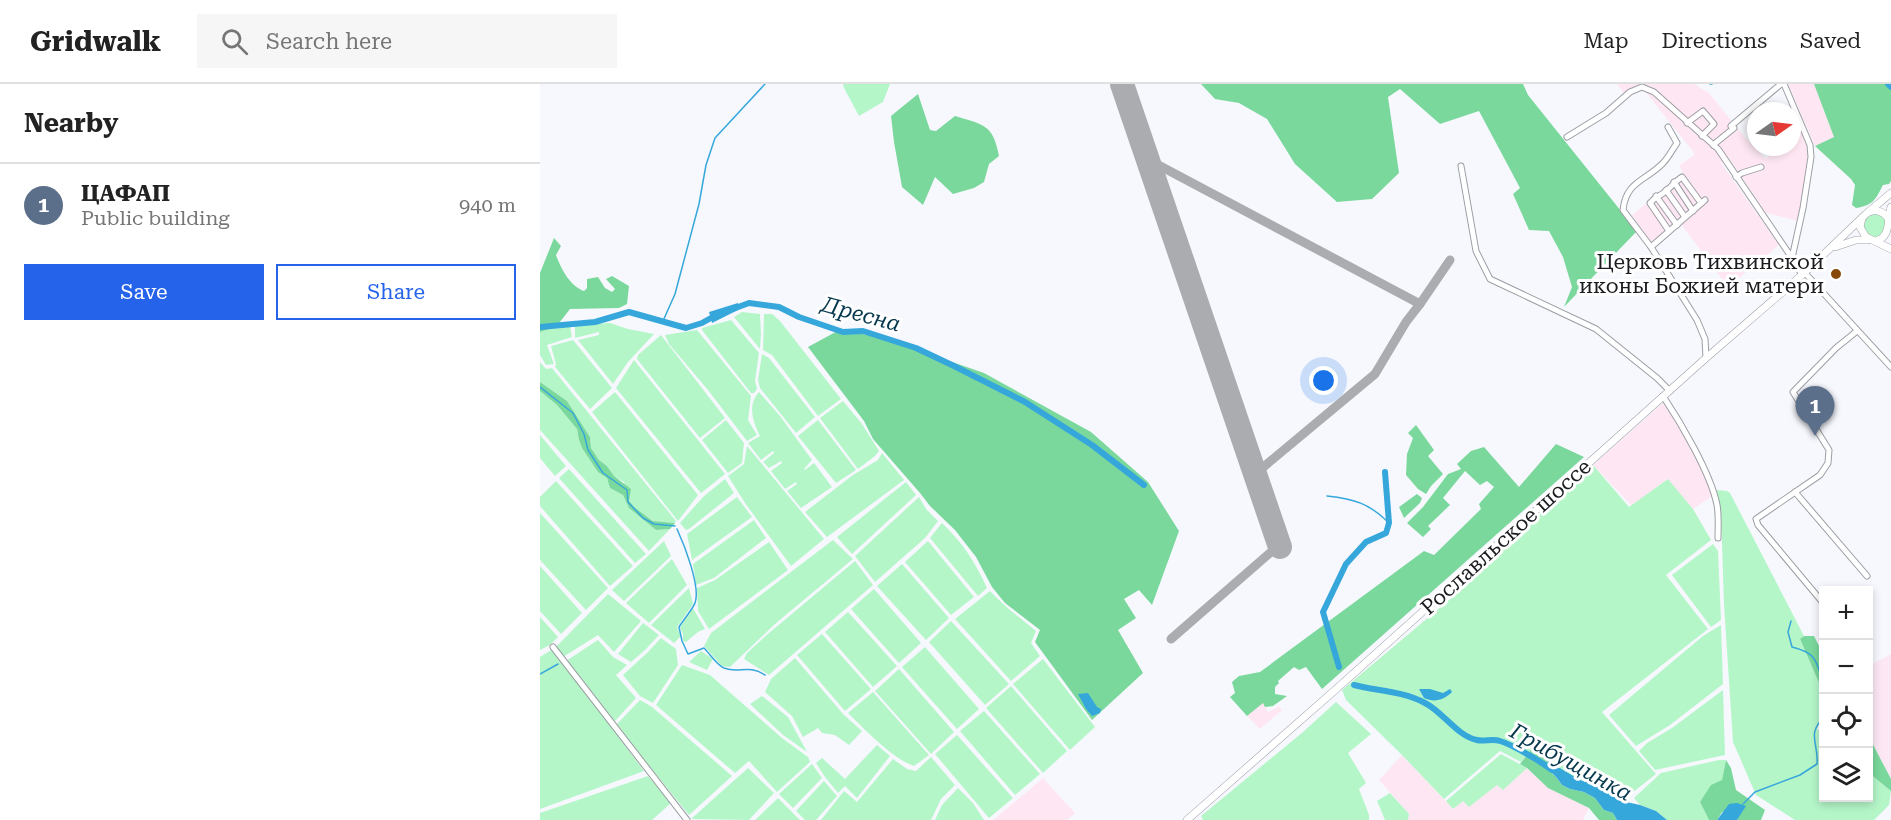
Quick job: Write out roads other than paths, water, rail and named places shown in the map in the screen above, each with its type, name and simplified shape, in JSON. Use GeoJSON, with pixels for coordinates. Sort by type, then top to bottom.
{"type":"FeatureCollection","features":[{"type":"Feature","properties":{"kind":"main road","name":"Рославльское шоссе"},"geometry":{"type":"LineString","coordinates":[[1187,820],[1803,274],[1891,193]]}},
{"type":"Feature","properties":{"kind":"main road"},"geometry":{"type":"LineString","coordinates":[[1871,240],[1878,241],[1886,236],[1890,227],[1891,207]]}},
{"type":"Feature","properties":{"kind":"main road"},"geometry":{"type":"LineString","coordinates":[[1890,227],[1886,215],[1878,211],[1865,215],[1860,223],[1861,231],[1871,240],[1891,249]]}},
{"type":"Feature","properties":{"kind":"main road","name":"Рославльское шоссе"},"geometry":{"type":"LineString","coordinates":[[1825,254],[1846,242],[1871,240]]}},
{"type":"Feature","properties":{"kind":"street"},"geometry":{"type":"LineString","coordinates":[[1713,145],[1734,128],[1731,126],[1783,84],[1791,102]]}},
{"type":"Feature","properties":{"kind":"street"},"geometry":{"type":"LineString","coordinates":[[1567,137],[1606,113],[1630,92],[1642,87],[1661,98],[1718,149],[1803,274],[1891,367]]}},
{"type":"Feature","properties":{"kind":"street"},"geometry":{"type":"LineString","coordinates":[[1687,123],[1702,111],[1714,124],[1702,136]]}},
{"type":"Feature","properties":{"kind":"street"},"geometry":{"type":"LineString","coordinates":[[1792,258],[1811,157],[1810,144],[1801,124]]}},
{"type":"Feature","properties":{"kind":"street"},"geometry":{"type":"LineString","coordinates":[[1668,127],[1677,143],[1662,164],[1630,189],[1624,199],[1623,210],[1651,247],[1697,320],[1705,339],[1706,358]]}},
{"type":"Feature","properties":{"kind":"street"},"geometry":{"type":"LineString","coordinates":[[1461,166],[1476,251],[1491,279],[1596,329],[1657,378],[1714,497],[1717,507],[1718,538]]}},
{"type":"Feature","properties":{"kind":"street"},"geometry":{"type":"LineString","coordinates":[[1736,177],[1761,167]]}},
{"type":"Feature","properties":{"kind":"street"},"geometry":{"type":"LineString","coordinates":[[1651,247],[1703,201],[1682,177],[1650,203],[1669,231]]}},
{"type":"Feature","properties":{"kind":"street"},"geometry":{"type":"LineString","coordinates":[[1674,182],[1693,211]]}},
{"type":"Feature","properties":{"kind":"street"},"geometry":{"type":"LineString","coordinates":[[1666,190],[1685,217]]}},
{"type":"Feature","properties":{"kind":"street"},"geometry":{"type":"LineString","coordinates":[[1656,196],[1677,225]]}},
{"type":"Feature","properties":{"kind":"street"},"geometry":{"type":"LineString","coordinates":[[1819,598],[1758,525],[1756,519],[1820,476],[1828,463],[1829,450],[1793,392],[1836,348],[1857,331]]}},
{"type":"Feature","properties":{"kind":"street"},"geometry":{"type":"LineString","coordinates":[[1813,423],[1830,404]]}},
{"type":"Feature","properties":{"kind":"street"},"geometry":{"type":"LineString","coordinates":[[1795,492],[1867,576]]}},
{"type":"Feature","properties":{"kind":"street"},"geometry":{"type":"LineString","coordinates":[[553,647],[687,820]]}},
{"type":"Feature","properties":{"kind":"water"},"geometry":{"type":"Polygon","coordinates":[[[738,303],[738,310],[712,323],[709,312],[738,303]]]}},
{"type":"Feature","properties":{"kind":"water"},"geometry":{"type":"Polygon","coordinates":[[[1419,689],[1430,689],[1443,693],[1450,689],[1452,692],[1442,699],[1431,700],[1424,698],[1419,689]]]}},
{"type":"Feature","properties":{"kind":"water"},"geometry":{"type":"Polygon","coordinates":[[[1088,693],[1097,707],[1101,709],[1100,713],[1092,716],[1078,694],[1088,693]]]}},
{"type":"Feature","properties":{"kind":"water"},"geometry":{"type":"Polygon","coordinates":[[[1548,761],[1580,780],[1607,788],[1622,801],[1656,811],[1667,820],[1617,820],[1613,813],[1604,810],[1595,798],[1562,785],[1546,767],[1548,761]]]}},
{"type":"Feature","properties":{"kind":"water"},"geometry":{"type":"Polygon","coordinates":[[[1737,803],[1746,806],[1737,820],[1717,820],[1729,804],[1737,803]]]}},
{"type":"Feature","properties":{"kind":"waterway"},"geometry":{"type":"LineString","coordinates":[[663,321],[675,294],[699,204],[706,165],[715,138],[765,84]]}},
{"type":"Feature","properties":{"kind":"waterway"},"geometry":{"type":"LineString","coordinates":[[1888,84],[1891,87]]}},
{"type":"Feature","properties":{"kind":"waterway","name":"Дресна"},"geometry":{"type":"LineString","coordinates":[[730,310],[749,303],[779,307],[799,317],[843,332],[863,331],[916,348],[1025,402],[1092,445],[1144,485]]}},
{"type":"Feature","properties":{"kind":"waterway","name":"Дресна"},"geometry":{"type":"LineString","coordinates":[[540,327],[595,322],[629,312],[686,328],[702,323],[718,314]]}},
{"type":"Feature","properties":{"kind":"waterway"},"geometry":{"type":"LineString","coordinates":[[540,387],[573,413],[584,434],[588,450],[603,473],[627,490],[628,502],[643,518],[654,524],[675,526]]}},
{"type":"Feature","properties":{"kind":"waterway","name":"Грибущинка"},"geometry":{"type":"LineString","coordinates":[[1339,667],[1323,612],[1346,564],[1366,542],[1386,533],[1389,523],[1385,472]]}},
{"type":"Feature","properties":{"kind":"waterway"},"geometry":{"type":"LineString","coordinates":[[1327,496],[1368,506],[1389,523]]}},
{"type":"Feature","properties":{"kind":"waterway"},"geometry":{"type":"LineString","coordinates":[[677,529],[696,587],[695,603],[679,627],[688,654],[704,648],[724,668],[754,670],[765,675]]}},
{"type":"Feature","properties":{"kind":"waterway"},"geometry":{"type":"LineString","coordinates":[[1791,621],[1788,632],[1792,647],[1812,656],[1819,670]]}},
{"type":"Feature","properties":{"kind":"waterway"},"geometry":{"type":"LineString","coordinates":[[540,674],[558,664]]}},
{"type":"Feature","properties":{"kind":"waterway","name":"Грибущинка"},"geometry":{"type":"LineString","coordinates":[[1354,685],[1417,699],[1432,707],[1470,738],[1497,740],[1505,743],[1552,770]]}},
{"type":"Feature","properties":{"kind":"waterway"},"geometry":{"type":"LineString","coordinates":[[1743,804],[1755,792],[1800,775],[1817,764],[1814,734],[1819,723]]}},
{"type":"Feature","properties":{"kind":"place","name":"Церковь Тихвинской иконы Божией матери"},"geometry":{"type":"Point","coordinates":[1836,274]}},
{"type":"Feature","properties":{"kind":"place","name":"ЦАФАП"},"geometry":{"type":"Point","coordinates":[1815,436]}}]}
